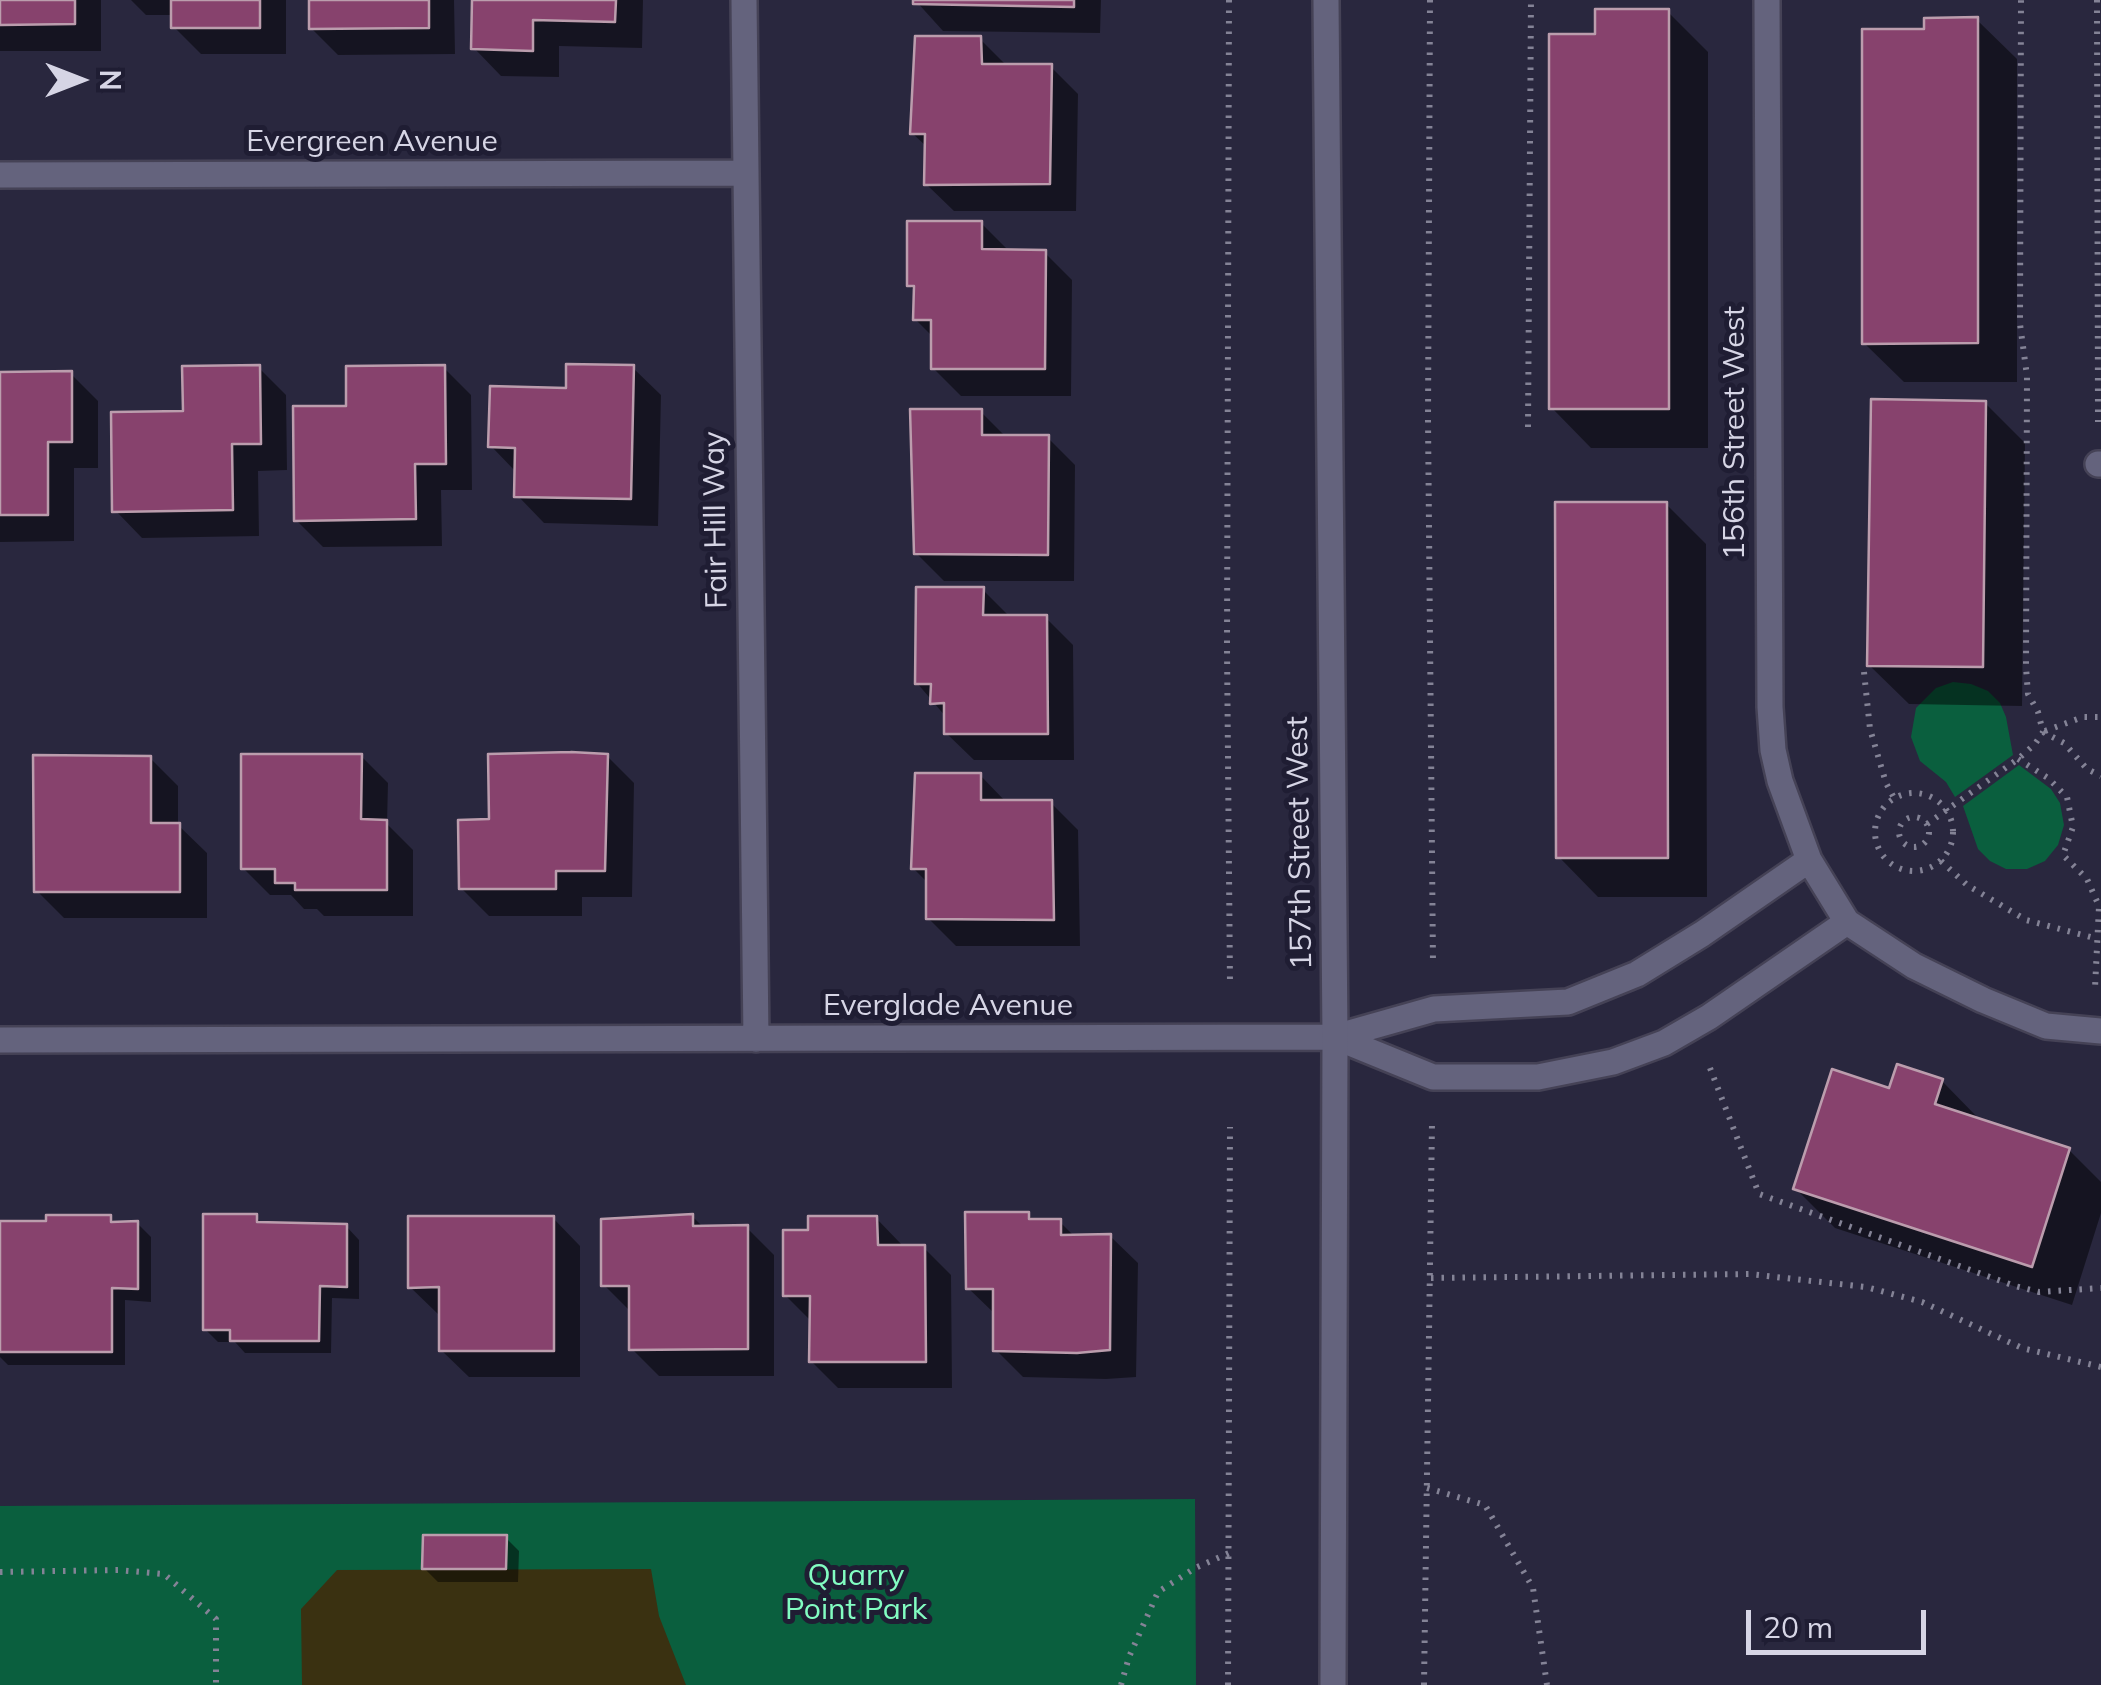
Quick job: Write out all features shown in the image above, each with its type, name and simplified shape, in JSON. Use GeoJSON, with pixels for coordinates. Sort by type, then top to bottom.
{"type":"FeatureCollection","features":[{"type":"Feature","properties":{"kind":"street","name":"Fair Hill Way"},"geometry":{"type":"LineString","coordinates":[[744,0],[756,1040]]}},
{"type":"Feature","properties":{"kind":"street","name":"157th Street West"},"geometry":{"type":"LineString","coordinates":[[1326,0],[1335,1037],[1333,1685]]}},
{"type":"Feature","properties":{"kind":"street","name":"156th Street West"},"geometry":{"type":"LineString","coordinates":[[1768,0],[1772,750],[1809,860]]}},
{"type":"Feature","properties":{"kind":"street","name":"Evergreen Avenue"},"geometry":{"type":"LineString","coordinates":[[0,175],[744,173]]}},
{"type":"Feature","properties":{"kind":"street"},"geometry":{"type":"LineString","coordinates":[[1335,1037],[1434,1010],[1568,1002],[1637,974],[1809,860],[1847,922],[1914,966],[2046,1026],[2098,1031]]}},
{"type":"Feature","properties":{"kind":"street","name":"Everglade Avenue"},"geometry":{"type":"LineString","coordinates":[[0,1040],[1335,1037],[1433,1076],[1538,1077],[1613,1062],[1664,1043],[1710,1017],[1847,922]]}},
{"type":"Feature","properties":{"kind":"path"},"geometry":{"type":"LineString","coordinates":[[1229,0],[1226,646],[1230,984]]}},
{"type":"Feature","properties":{"kind":"path"},"geometry":{"type":"LineString","coordinates":[[1430,0],[1428,438],[1433,964]]}},
{"type":"Feature","properties":{"kind":"path"},"geometry":{"type":"LineString","coordinates":[[1528,427],[1530,0]]}},
{"type":"Feature","properties":{"kind":"path"},"geometry":{"type":"LineString","coordinates":[[2021,0],[2020,324],[2027,376],[2028,694],[2043,732],[2064,743],[2087,769],[2101,776]]}},
{"type":"Feature","properties":{"kind":"path"},"geometry":{"type":"LineString","coordinates":[[2097,0],[2100,464]]}},
{"type":"Feature","properties":{"kind":"path"},"geometry":{"type":"LineString","coordinates":[[1864,672],[1870,730],[1894,798]]}},
{"type":"Feature","properties":{"kind":"path"},"geometry":{"type":"LineString","coordinates":[[1927,824],[2018,759],[2043,732],[2083,717],[2101,717]]}},
{"type":"Feature","properties":{"kind":"path"},"geometry":{"type":"LineString","coordinates":[[2018,759],[2048,778],[2067,797],[2073,827],[2063,855],[2087,879],[2099,906],[2098,1031]]}},
{"type":"Feature","properties":{"kind":"path"},"geometry":{"type":"LineString","coordinates":[[1916,792],[1934,797],[1947,810],[1954,828],[1951,846],[1941,861],[1926,870],[1910,871],[1895,866],[1883,855],[1876,841],[1876,825],[1883,808],[1894,798],[1916,792]]}},
{"type":"Feature","properties":{"kind":"path"},"geometry":{"type":"LineString","coordinates":[[1917,817],[1927,824],[1929,835],[1923,844],[1912,847],[1901,841],[1899,828],[1906,819],[1917,817]]}},
{"type":"Feature","properties":{"kind":"path"},"geometry":{"type":"LineString","coordinates":[[1941,861],[1967,885],[2026,920],[2098,939]]}},
{"type":"Feature","properties":{"kind":"path"},"geometry":{"type":"LineString","coordinates":[[1710,1066],[1758,1194],[2015,1286],[2039,1292],[2101,1288]]}},
{"type":"Feature","properties":{"kind":"path"},"geometry":{"type":"LineString","coordinates":[[1424,1685],[1432,1123]]}},
{"type":"Feature","properties":{"kind":"path"},"geometry":{"type":"LineString","coordinates":[[1228,1685],[1230,1127]]}},
{"type":"Feature","properties":{"kind":"path"},"geometry":{"type":"LineString","coordinates":[[1431,1278],[1748,1274],[1866,1286],[1922,1302],[2022,1348],[2101,1367]]}},
{"type":"Feature","properties":{"kind":"path"},"geometry":{"type":"LineString","coordinates":[[1427,1488],[1485,1505],[1533,1588],[1548,1685]]}},
{"type":"Feature","properties":{"kind":"path"},"geometry":{"type":"LineString","coordinates":[[1122,1685],[1129,1656],[1158,1592],[1228,1553]]}},
{"type":"Feature","properties":{"kind":"path"},"geometry":{"type":"LineString","coordinates":[[0,1572],[118,1570],[164,1574],[216,1620],[216,1685]]}},
{"type":"Feature","properties":{"kind":"green space"},"geometry":{"type":"Polygon","coordinates":[[[1953,682],[1988,691],[2000,703],[2013,755],[1955,797],[1946,782],[1920,761],[1911,737],[1916,708],[1936,688],[1953,682]]]}},
{"type":"Feature","properties":{"kind":"green space"},"geometry":{"type":"Polygon","coordinates":[[[2019,765],[2051,789],[2060,803],[2064,825],[2058,845],[2045,861],[2027,869],[2006,869],[1978,849],[1963,806],[2019,765]]]}},
{"type":"Feature","properties":{"kind":"green space","name":"Quarry Point Park"},"geometry":{"type":"Polygon","coordinates":[[[1195,1499],[1196,1685],[0,1685],[0,1506],[1195,1499]]]}},
{"type":"Feature","properties":{"kind":"sand"},"geometry":{"type":"Polygon","coordinates":[[[651,1569],[659,1616],[686,1685],[302,1685],[301,1609],[337,1570],[651,1569]]]}},
{"type":"Feature","properties":{"kind":"building"},"geometry":{"type":"Polygon","coordinates":[[[0,0],[75,0],[75,24],[0,25],[0,0]]]}},
{"type":"Feature","properties":{"kind":"building"},"geometry":{"type":"Polygon","coordinates":[[[171,0],[260,0],[260,28],[171,28],[171,0]]]}},
{"type":"Feature","properties":{"kind":"building"},"geometry":{"type":"Polygon","coordinates":[[[309,0],[429,0],[429,28],[309,29],[309,0]]]}},
{"type":"Feature","properties":{"kind":"building"},"geometry":{"type":"Polygon","coordinates":[[[472,0],[616,0],[615,22],[533,20],[533,51],[471,49],[472,0]]]}},
{"type":"Feature","properties":{"kind":"building"},"geometry":{"type":"Polygon","coordinates":[[[913,0],[1074,0],[1074,7],[913,4],[913,0]]]}},
{"type":"Feature","properties":{"kind":"building"},"geometry":{"type":"Polygon","coordinates":[[[1595,9],[1669,9],[1669,409],[1549,409],[1549,34],[1595,34],[1595,9]]]}},
{"type":"Feature","properties":{"kind":"building"},"geometry":{"type":"Polygon","coordinates":[[[1978,17],[1978,343],[1862,344],[1862,29],[1924,29],[1924,18],[1978,17]]]}},
{"type":"Feature","properties":{"kind":"building"},"geometry":{"type":"Polygon","coordinates":[[[915,36],[981,36],[982,64],[1052,64],[1050,184],[924,185],[925,134],[910,134],[915,36]]]}},
{"type":"Feature","properties":{"kind":"building"},"geometry":{"type":"Polygon","coordinates":[[[907,221],[982,221],[982,249],[1046,250],[1045,369],[931,369],[931,320],[913,320],[914,286],[907,286],[907,221]]]}},
{"type":"Feature","properties":{"kind":"building"},"geometry":{"type":"Polygon","coordinates":[[[566,364],[634,365],[631,499],[514,497],[515,448],[488,447],[490,386],[566,388],[566,364]]]}},
{"type":"Feature","properties":{"kind":"building"},"geometry":{"type":"Polygon","coordinates":[[[260,365],[261,444],[232,444],[233,510],[112,512],[111,412],[183,411],[182,366],[260,365]]]}},
{"type":"Feature","properties":{"kind":"building"},"geometry":{"type":"Polygon","coordinates":[[[445,365],[446,464],[415,464],[416,519],[294,521],[293,406],[346,406],[346,366],[445,365]]]}},
{"type":"Feature","properties":{"kind":"building"},"geometry":{"type":"Polygon","coordinates":[[[72,371],[72,442],[48,442],[48,515],[0,515],[0,372],[72,371]]]}},
{"type":"Feature","properties":{"kind":"building"},"geometry":{"type":"Polygon","coordinates":[[[1871,399],[1986,401],[1983,667],[1867,666],[1871,399]]]}},
{"type":"Feature","properties":{"kind":"building"},"geometry":{"type":"Polygon","coordinates":[[[910,409],[982,409],[982,435],[1049,435],[1048,555],[914,554],[910,409]]]}},
{"type":"Feature","properties":{"kind":"building"},"geometry":{"type":"Polygon","coordinates":[[[1555,502],[1667,502],[1668,858],[1556,858],[1555,502]]]}},
{"type":"Feature","properties":{"kind":"building"},"geometry":{"type":"Polygon","coordinates":[[[916,587],[984,587],[983,615],[1047,615],[1048,734],[944,734],[944,703],[930,704],[931,684],[915,684],[916,587]]]}},
{"type":"Feature","properties":{"kind":"building"},"geometry":{"type":"Polygon","coordinates":[[[241,754],[362,754],[361,819],[387,820],[387,890],[295,890],[295,883],[275,883],[275,869],[241,869],[241,754]]]}},
{"type":"Feature","properties":{"kind":"building"},"geometry":{"type":"Polygon","coordinates":[[[488,754],[608,754],[605,871],[556,871],[556,889],[459,889],[458,820],[489,819],[488,754]]]}},
{"type":"Feature","properties":{"kind":"building"},"geometry":{"type":"Polygon","coordinates":[[[33,755],[151,756],[151,823],[180,823],[180,892],[34,892],[33,755]]]}},
{"type":"Feature","properties":{"kind":"building"},"geometry":{"type":"Polygon","coordinates":[[[915,773],[981,773],[981,800],[1052,800],[1054,920],[926,919],[926,869],[911,869],[915,773]]]}},
{"type":"Feature","properties":{"kind":"building"},"geometry":{"type":"Polygon","coordinates":[[[1897,1064],[1943,1079],[1935,1104],[2070,1148],[2032,1267],[1793,1189],[1832,1069],[1889,1088],[1897,1064]]]}},
{"type":"Feature","properties":{"kind":"building"},"geometry":{"type":"Polygon","coordinates":[[[965,1212],[1029,1212],[1029,1219],[1061,1219],[1061,1235],[1111,1234],[1110,1350],[993,1351],[993,1289],[966,1289],[965,1212]]]}},
{"type":"Feature","properties":{"kind":"building"},"geometry":{"type":"Polygon","coordinates":[[[203,1214],[257,1214],[257,1222],[347,1224],[347,1287],[320,1286],[319,1341],[230,1341],[230,1330],[203,1330],[203,1214]]]}},
{"type":"Feature","properties":{"kind":"building"},"geometry":{"type":"Polygon","coordinates":[[[693,1214],[693,1226],[748,1225],[748,1349],[629,1350],[629,1286],[601,1286],[601,1219],[693,1214]]]}},
{"type":"Feature","properties":{"kind":"building"},"geometry":{"type":"Polygon","coordinates":[[[46,1215],[111,1215],[111,1222],[138,1221],[138,1289],[112,1288],[112,1352],[0,1352],[0,1221],[46,1221],[46,1215]]]}},
{"type":"Feature","properties":{"kind":"building"},"geometry":{"type":"Polygon","coordinates":[[[408,1216],[554,1216],[554,1351],[439,1351],[439,1287],[408,1288],[408,1216]]]}},
{"type":"Feature","properties":{"kind":"building"},"geometry":{"type":"Polygon","coordinates":[[[808,1216],[877,1216],[878,1245],[925,1245],[926,1362],[809,1362],[810,1296],[783,1296],[783,1230],[808,1230],[808,1216]]]}},
{"type":"Feature","properties":{"kind":"building"},"geometry":{"type":"Polygon","coordinates":[[[423,1535],[507,1535],[506,1569],[422,1569],[423,1535]]]}}]}
